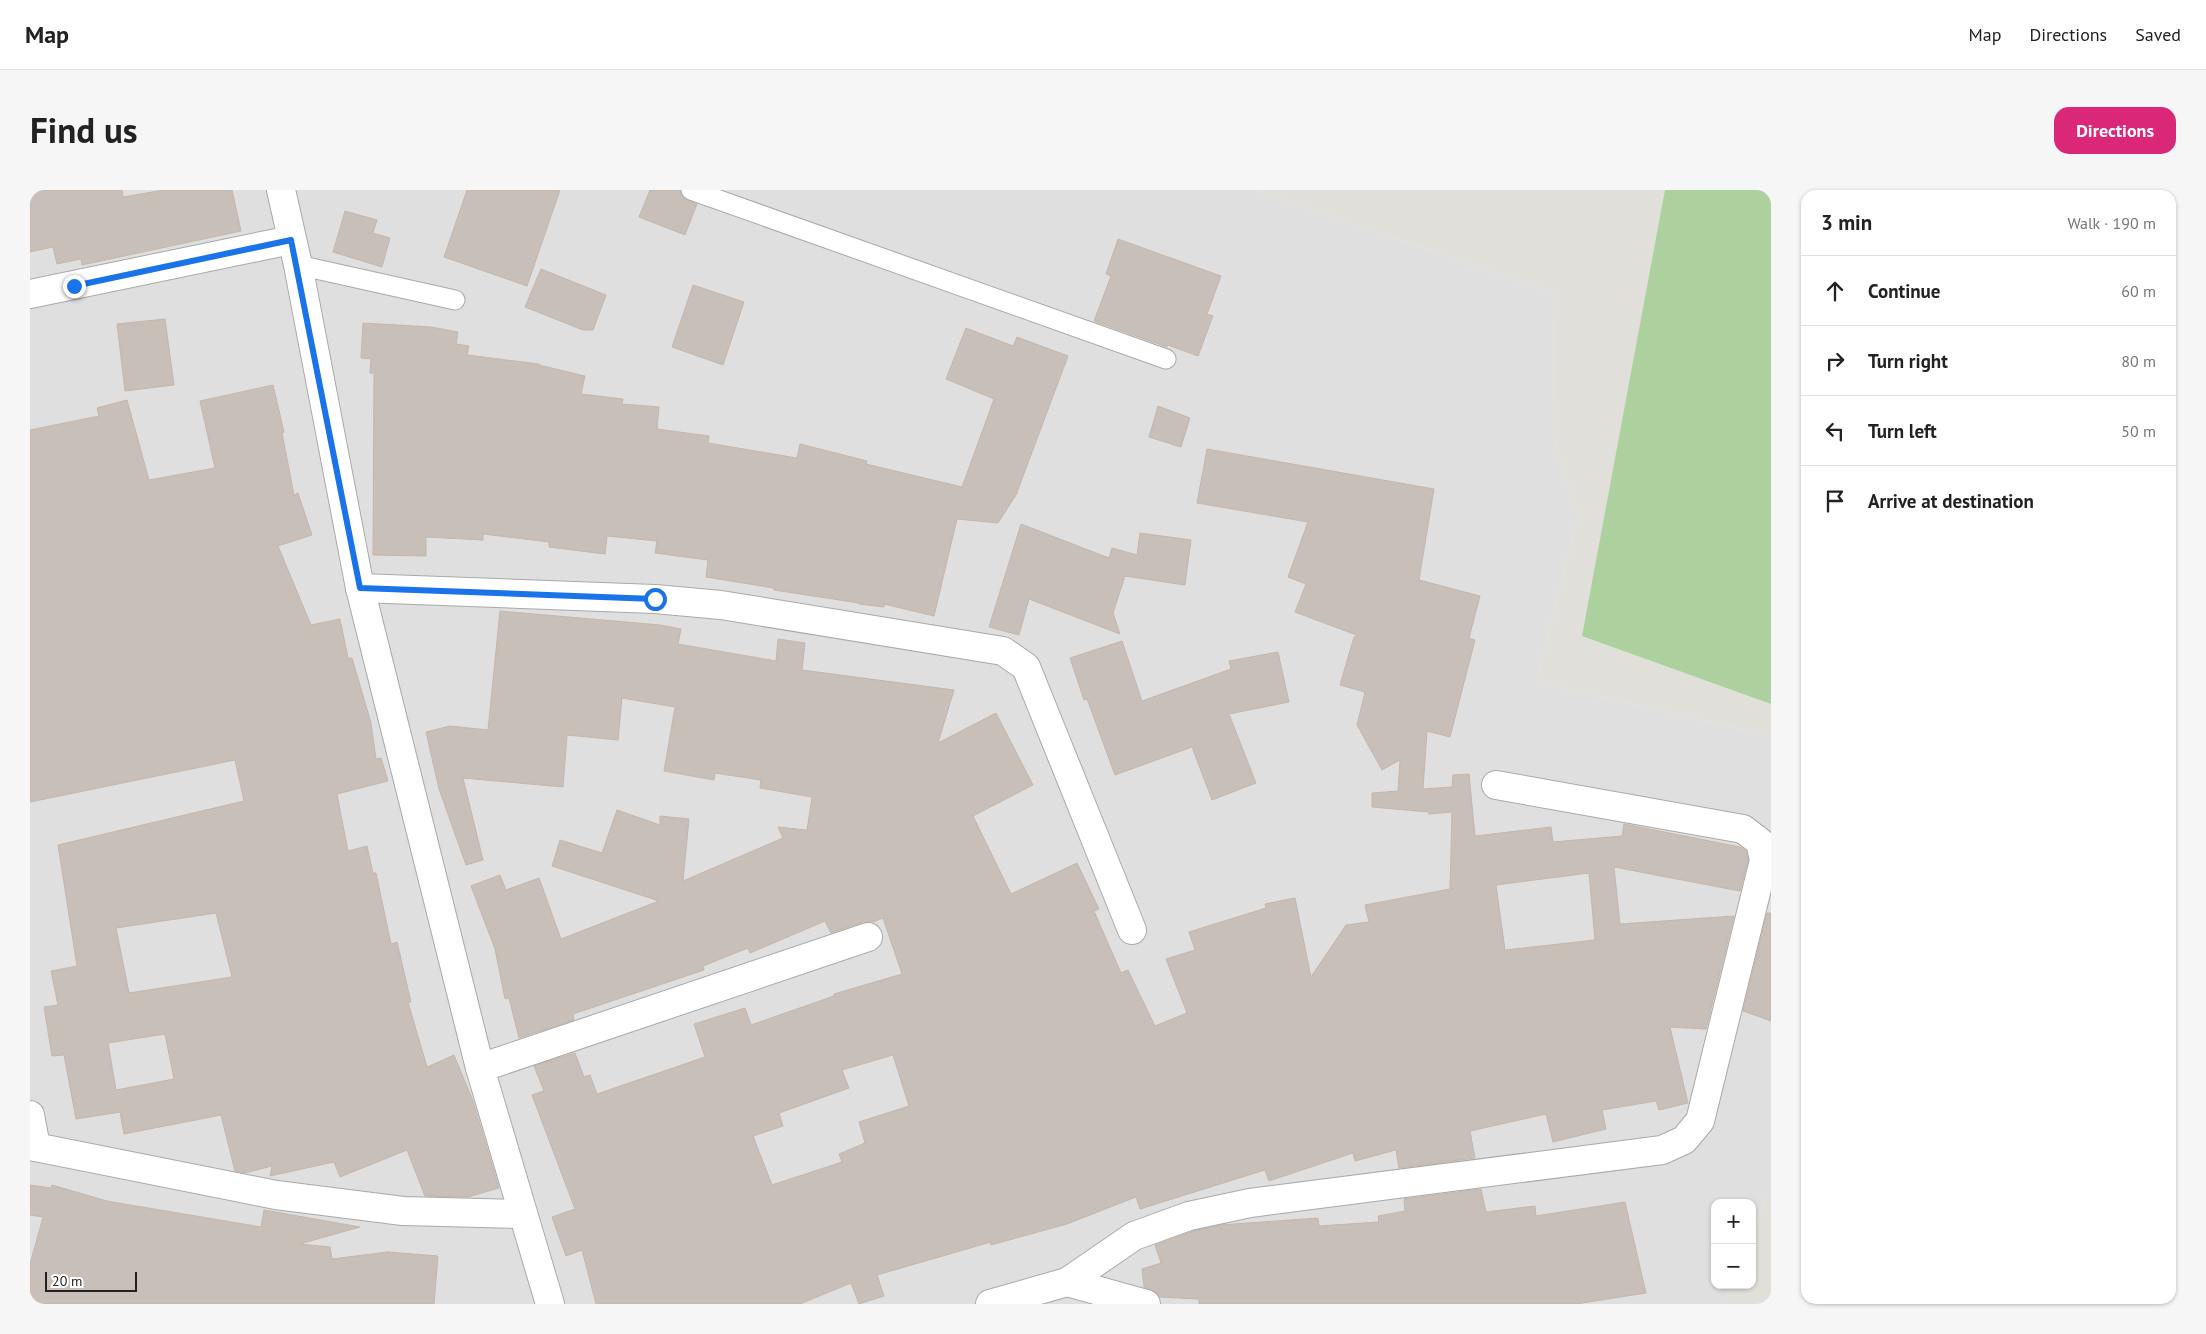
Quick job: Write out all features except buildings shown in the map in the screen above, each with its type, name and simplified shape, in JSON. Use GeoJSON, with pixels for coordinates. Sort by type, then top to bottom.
{"type":"FeatureCollection","features":[{"type":"Feature","properties":{"kind":"street"},"geometry":{"type":"LineString","coordinates":[[281,190],[360,588],[480,1068],[550,1304]]}},
{"type":"Feature","properties":{"kind":"street"},"geometry":{"type":"LineString","coordinates":[[30,294],[294,252]]}},
{"type":"Feature","properties":{"kind":"street"},"geometry":{"type":"LineString","coordinates":[[360,588],[655,599],[721,605],[1003,651],[1026,667],[1132,930]]}},
{"type":"Feature","properties":{"kind":"street"},"geometry":{"type":"LineString","coordinates":[[990,1304],[1067,1282],[1134,1236],[1189,1216],[1250,1203],[1662,1150],[1684,1140],[1700,1121],[1764,860],[1760,842],[1743,830],[1496,785]]}},
{"type":"Feature","properties":{"kind":"street"},"geometry":{"type":"LineString","coordinates":[[480,1068],[868,937]]}},
{"type":"Feature","properties":{"kind":"street"},"geometry":{"type":"LineString","coordinates":[[30,1115],[33,1146],[276,1195],[403,1211],[523,1214]]}},
{"type":"Feature","properties":{"kind":"street"},"geometry":{"type":"LineString","coordinates":[[1067,1282],[1146,1304]]}},
{"type":"Feature","properties":{"kind":"lane"},"geometry":{"type":"LineString","coordinates":[[690,190],[1166,360]]}},
{"type":"Feature","properties":{"kind":"lane"},"geometry":{"type":"LineString","coordinates":[[294,252],[455,300]]}},
{"type":"Feature","properties":{"kind":"shaded area"},"geometry":{"type":"Polygon","coordinates":[[[30,190],[1255,190],[1554,293],[1553,436],[1578,515],[1537,682],[1771,736],[1771,1186],[1756,1223],[1756,1199],[1711,1199],[1711,1289],[1730,1289],[1724,1304],[30,1304],[30,190]]]}},
{"type":"Feature","properties":{"kind":"shaded area"},"geometry":{"type":"Polygon","coordinates":[[[1255,190],[1771,190],[1771,736],[1537,682],[1578,515],[1553,436],[1554,293],[1255,190]]]}},
{"type":"Feature","properties":{"kind":"shaded area"},"geometry":{"type":"Polygon","coordinates":[[[1771,1186],[1771,1304],[1724,1304],[1730,1289],[1756,1289],[1756,1223],[1771,1186]]]}},
{"type":"Feature","properties":{"kind":"green space"},"geometry":{"type":"Polygon","coordinates":[[[1665,190],[1771,190],[1771,704],[1582,636],[1665,190]]]}},
{"type":"Feature","properties":{"kind":"route"},"geometry":{"type":"LineString","coordinates":[[74,286],[291,240],[298,265],[360,588],[655,599]]}}]}
